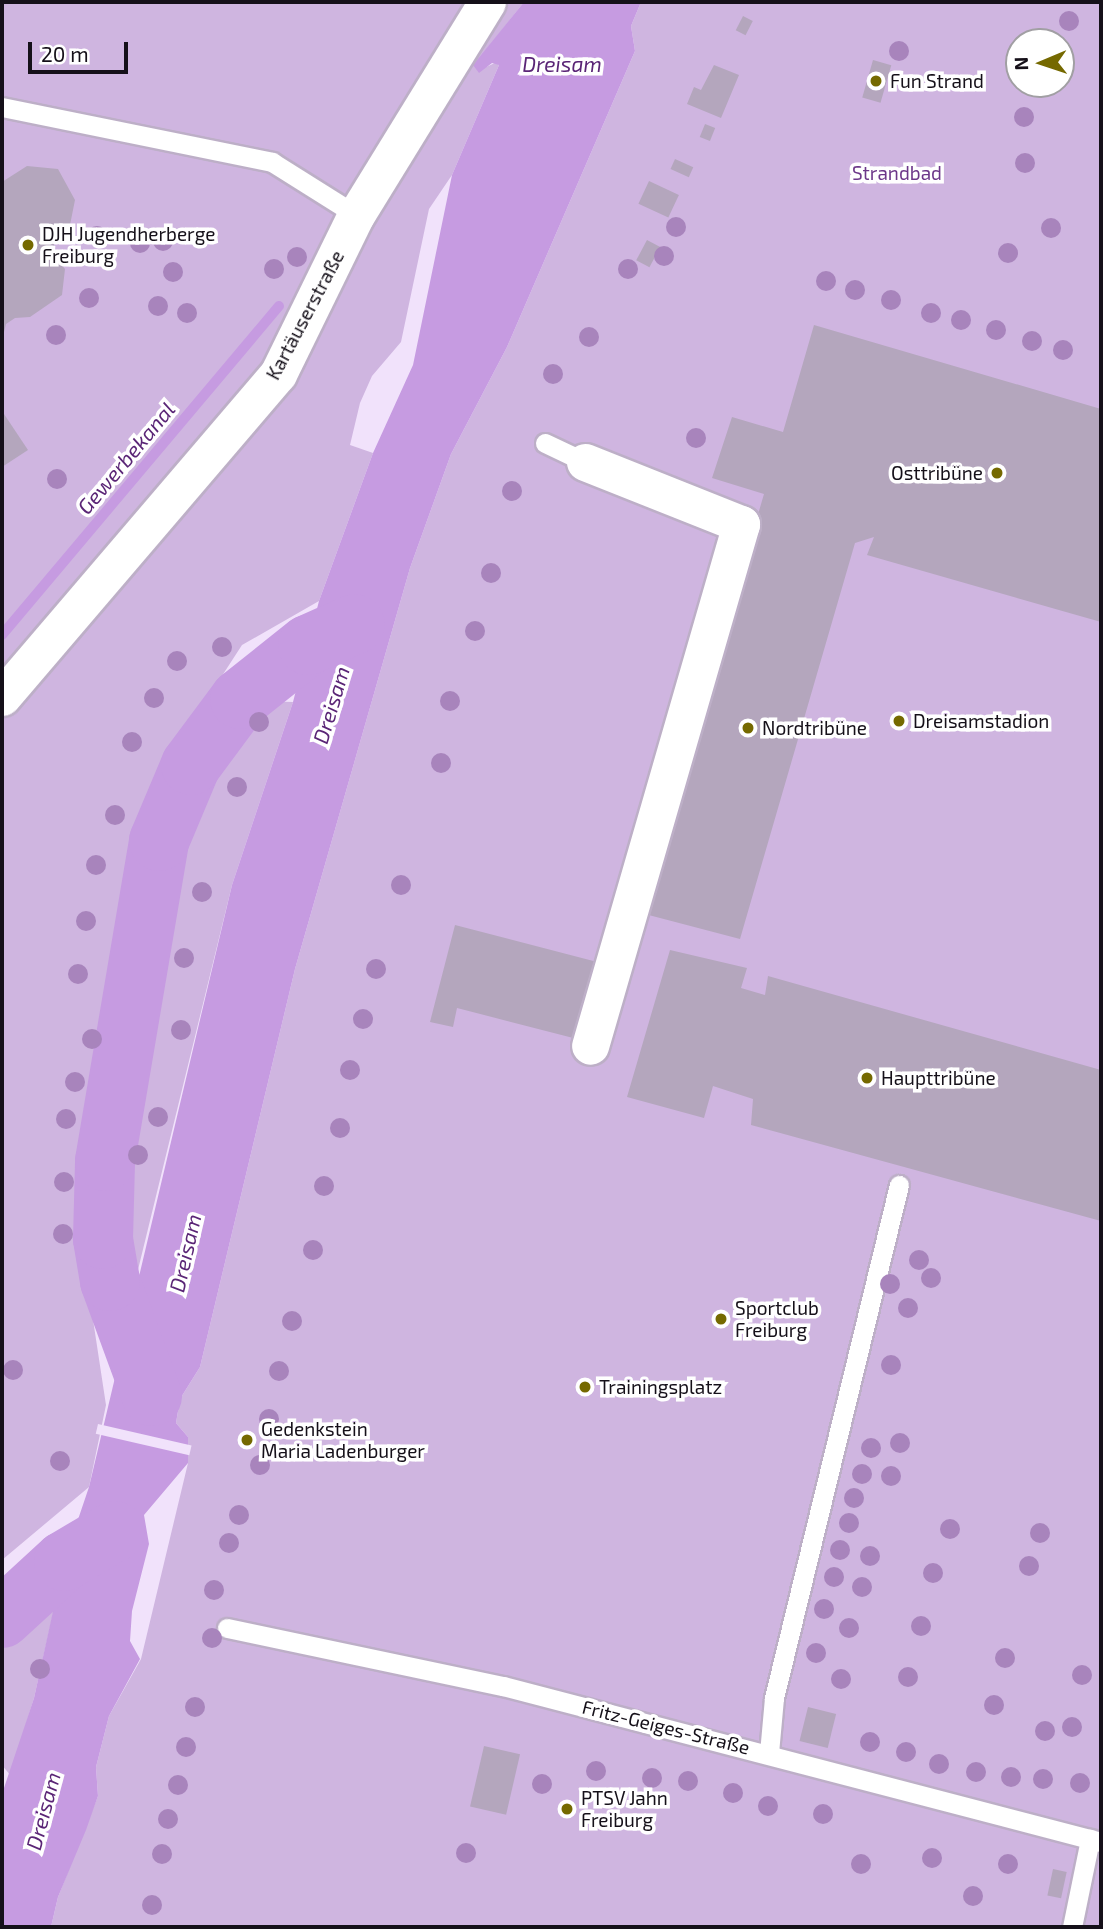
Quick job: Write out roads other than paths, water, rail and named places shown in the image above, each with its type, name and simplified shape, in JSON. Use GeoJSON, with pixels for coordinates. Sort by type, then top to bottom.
{"type":"FeatureCollection","features":[{"type":"Feature","properties":{"kind":"street","name":"Kartäuserstraße"},"geometry":{"type":"LineString","coordinates":[[2,697],[278,374],[356,215],[487,2]]}},
{"type":"Feature","properties":{"kind":"street"},"geometry":{"type":"LineString","coordinates":[[585,462],[747,526],[590,1046]]}},
{"type":"Feature","properties":{"kind":"lane"},"geometry":{"type":"LineString","coordinates":[[2,107],[272,162],[356,215]]}},
{"type":"Feature","properties":{"kind":"lane"},"geometry":{"type":"LineString","coordinates":[[261,144],[272,162]]}},
{"type":"Feature","properties":{"kind":"lane"},"geometry":{"type":"LineString","coordinates":[[545,443],[585,462]]}},
{"type":"Feature","properties":{"kind":"lane"},"geometry":{"type":"LineString","coordinates":[[769,1753],[774,1698],[899,1185]]}},
{"type":"Feature","properties":{"kind":"lane","name":"Fritz-Geiges-Straße"},"geometry":{"type":"LineString","coordinates":[[227,1628],[503,1686],[1096,1840]]}},
{"type":"Feature","properties":{"kind":"lane"},"geometry":{"type":"LineString","coordinates":[[1072,1927],[1096,1840]]}},
{"type":"Feature","properties":{"kind":"water","name":"Dreisam"},"geometry":{"type":"Polygon","coordinates":[[[524,2],[641,2],[631,26],[635,51],[507,347],[451,454],[410,568],[295,969],[200,1367],[180,1399],[176,1423],[188,1437],[188,1463],[144,1515],[149,1544],[132,1611],[130,1641],[140,1659],[109,1716],[96,1767],[98,1796],[58,1897],[51,1927],[2,1927],[2,1794],[34,1698],[64,1561],[89,1487],[232,885],[293,702],[319,601],[373,453],[413,365],[452,175],[499,65],[492,63],[479,73],[473,65],[524,2]]]}},
{"type":"Feature","properties":{"kind":"waterway","name":"Gewerbekanal"},"geometry":{"type":"LineString","coordinates":[[2,635],[279,306]]}},
{"type":"Feature","properties":{"kind":"waterway"},"geometry":{"type":"LineString","coordinates":[[152,1396],[110,1281],[103,1239],[105,1161],[159,841],[191,765],[240,699],[308,645],[355,624]]}},
{"type":"Feature","properties":{"kind":"waterway"},"geometry":{"type":"LineString","coordinates":[[2,1618],[64,1561],[115,1531]]}},
{"type":"Feature","properties":{"kind":"place","name":"Fun Strand"},"geometry":{"type":"Point","coordinates":[876,81]}},
{"type":"Feature","properties":{"kind":"place","name":"DJH Jugendherberge Freiburg"},"geometry":{"type":"Point","coordinates":[28,245]}},
{"type":"Feature","properties":{"kind":"place","name":"Osttribüne"},"geometry":{"type":"Point","coordinates":[997,473]}},
{"type":"Feature","properties":{"kind":"place","name":"Dreisamstadion"},"geometry":{"type":"Point","coordinates":[899,721]}},
{"type":"Feature","properties":{"kind":"place","name":"Nordtribüne"},"geometry":{"type":"Point","coordinates":[748,728]}},
{"type":"Feature","properties":{"kind":"place","name":"Haupttribüne"},"geometry":{"type":"Point","coordinates":[867,1078]}},
{"type":"Feature","properties":{"kind":"place","name":"Sportclub Freiburg"},"geometry":{"type":"Point","coordinates":[721,1319]}},
{"type":"Feature","properties":{"kind":"place","name":"Trainingsplatz"},"geometry":{"type":"Point","coordinates":[585,1387]}},
{"type":"Feature","properties":{"kind":"place","name":"Gedenkstein Maria Ladenburger"},"geometry":{"type":"Point","coordinates":[247,1440]}},
{"type":"Feature","properties":{"kind":"place","name":"PTSV Jahn Freiburg"},"geometry":{"type":"Point","coordinates":[567,1809]}},
{"type":"Feature","properties":{"kind":"park label","name":"Strandbad"},"geometry":{"type":"Point","coordinates":[897,173]}}]}
